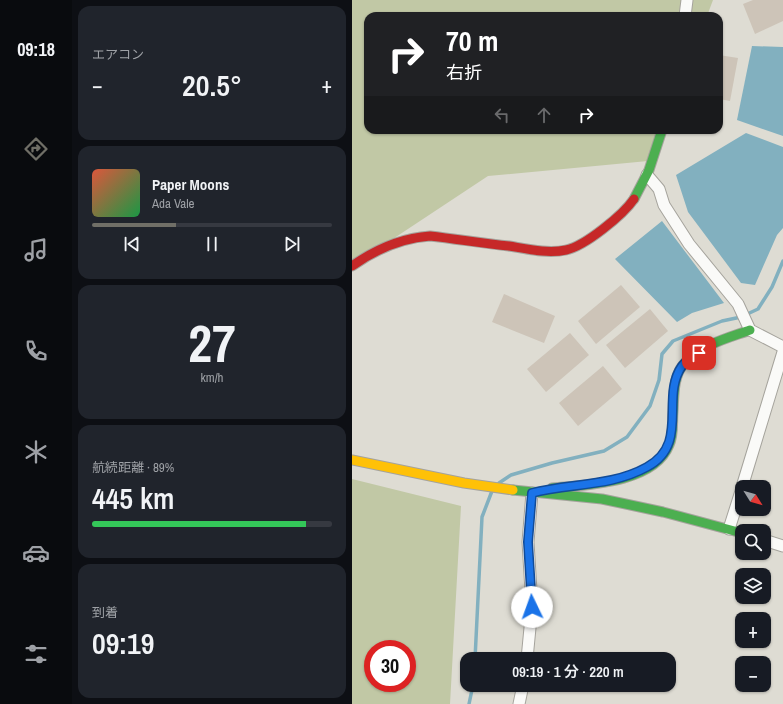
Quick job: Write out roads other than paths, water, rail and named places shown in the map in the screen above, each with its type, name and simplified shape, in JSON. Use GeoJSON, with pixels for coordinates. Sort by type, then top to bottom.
{"type":"FeatureCollection","features":[{"type":"Feature","properties":{"kind":"street"},"geometry":{"type":"LineString","coordinates":[[686,12],[687,0]]}},
{"type":"Feature","properties":{"kind":"street"},"geometry":{"type":"LineString","coordinates":[[352,266],[362,258],[390,244],[418,236],[430,236],[553,252],[570,249],[589,238],[628,206],[647,175],[661,134]]}},
{"type":"Feature","properties":{"kind":"street"},"geometry":{"type":"LineString","coordinates":[[647,175],[659,189],[664,205],[689,244],[738,304],[750,330],[783,347]]}},
{"type":"Feature","properties":{"kind":"street"},"geometry":{"type":"LineString","coordinates":[[532,493],[549,488],[612,481],[639,471],[655,462],[668,446],[677,380],[681,367],[688,359],[710,346],[750,330]]}},
{"type":"Feature","properties":{"kind":"street"},"geometry":{"type":"LineString","coordinates":[[744,480],[783,352]]}},
{"type":"Feature","properties":{"kind":"street"},"geometry":{"type":"LineString","coordinates":[[352,460],[464,483],[532,493],[602,499],[663,512],[735,531]]}},
{"type":"Feature","properties":{"kind":"street"},"geometry":{"type":"LineString","coordinates":[[528,652],[532,607],[528,542],[532,493]]}},
{"type":"Feature","properties":{"kind":"street"},"geometry":{"type":"LineString","coordinates":[[730,529],[735,512]]}},
{"type":"Feature","properties":{"kind":"street"},"geometry":{"type":"LineString","coordinates":[[771,542],[783,546]]}},
{"type":"Feature","properties":{"kind":"street"},"geometry":{"type":"LineString","coordinates":[[519,704],[522,692]]}},
{"type":"Feature","properties":{"kind":"water"},"geometry":{"type":"Polygon","coordinates":[[[752,46],[783,47],[783,136],[737,120],[752,46]]]}},
{"type":"Feature","properties":{"kind":"water"},"geometry":{"type":"Polygon","coordinates":[[[746,133],[783,147],[783,228],[777,235],[755,285],[741,283],[688,212],[676,175],[746,133]]]}},
{"type":"Feature","properties":{"kind":"water"},"geometry":{"type":"Polygon","coordinates":[[[662,221],[724,303],[692,313],[677,322],[615,259],[662,221]]]}},
{"type":"Feature","properties":{"kind":"waterway"},"geometry":{"type":"LineString","coordinates":[[499,483],[511,475],[552,463],[604,451],[627,437],[650,406],[659,380],[662,354],[673,341],[722,321],[741,317],[758,309],[772,287],[783,261]]}},
{"type":"Feature","properties":{"kind":"waterway"},"geometry":{"type":"LineString","coordinates":[[475,652],[482,517],[492,491]]}},
{"type":"Feature","properties":{"kind":"waterway"},"geometry":{"type":"LineString","coordinates":[[469,704],[472,692]]}}]}
